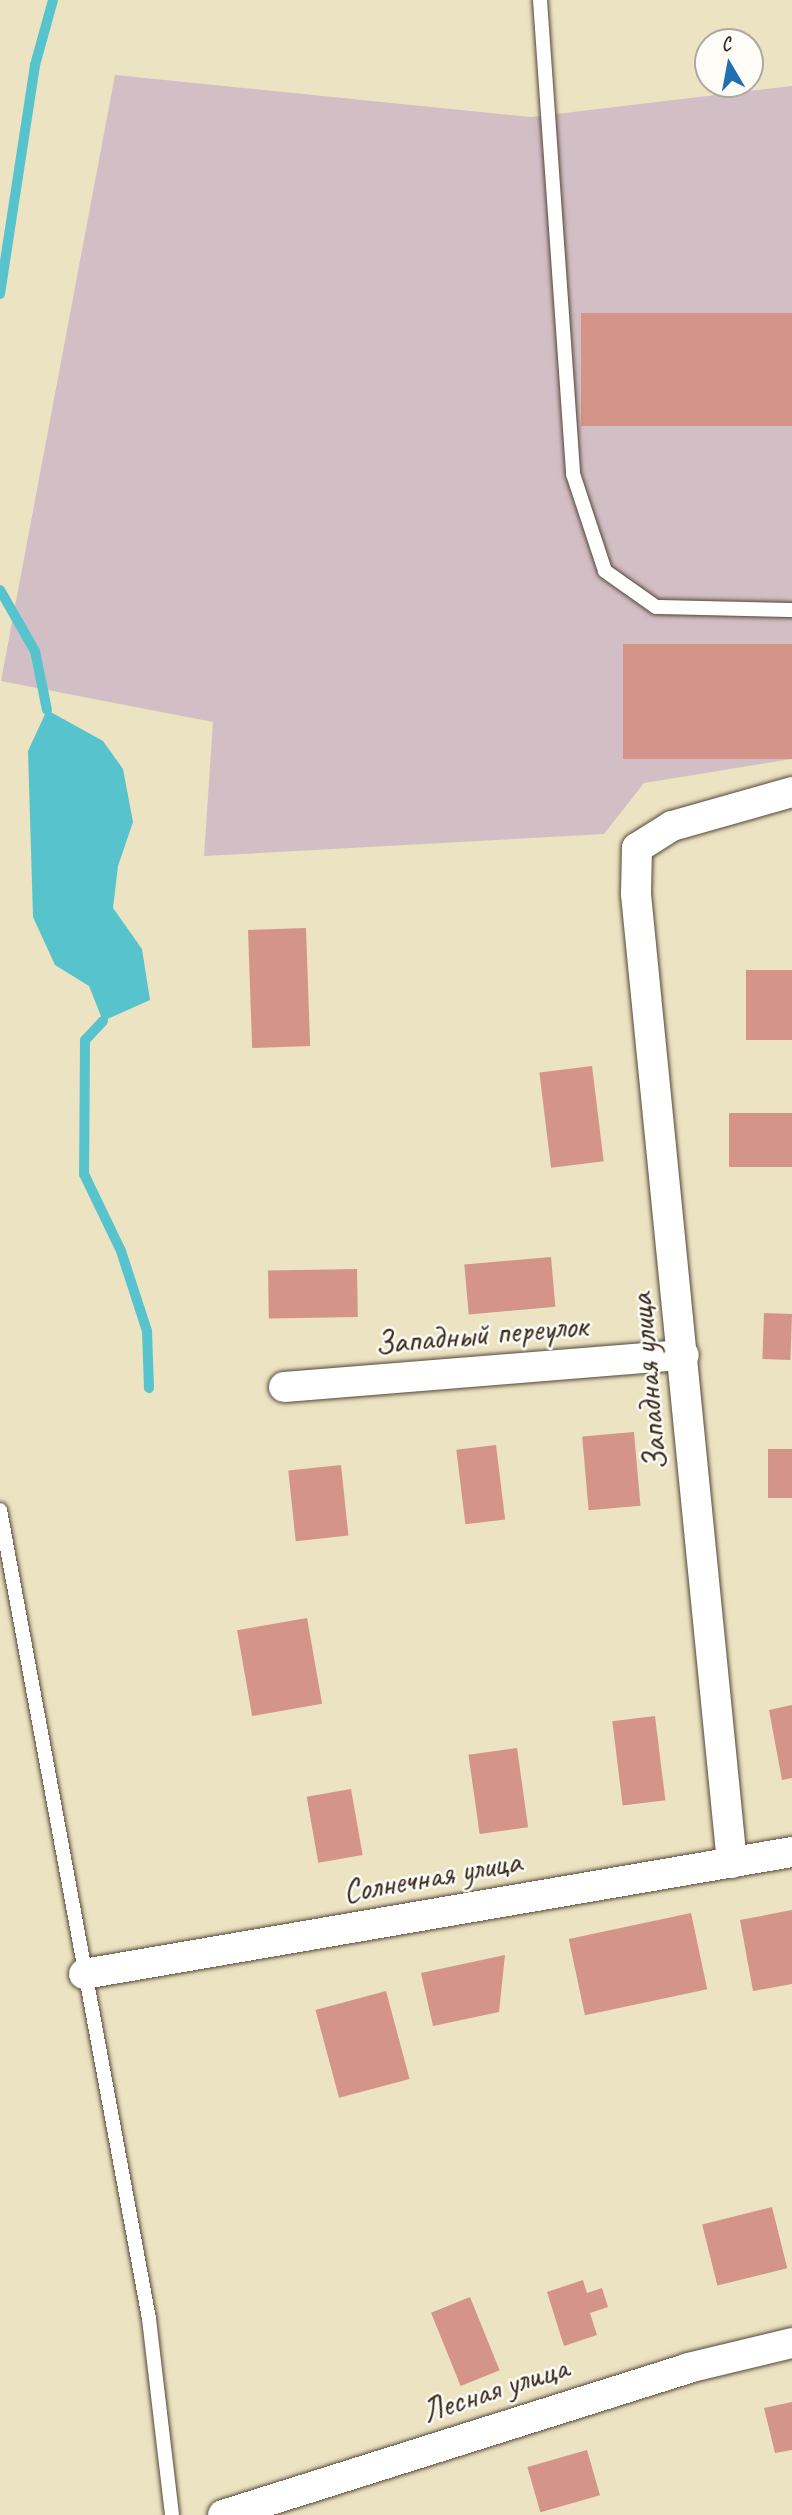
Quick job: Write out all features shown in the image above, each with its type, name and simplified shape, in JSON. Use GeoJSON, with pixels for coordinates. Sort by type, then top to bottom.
{"type":"FeatureCollection","features":[{"type":"Feature","properties":{"kind":"street","name":"Западная улица"},"geometry":{"type":"LineString","coordinates":[[732,1863],[684,1355],[636,894],[637,848],[672,826],[792,792]]}},
{"type":"Feature","properties":{"kind":"street","name":"Западный переулок"},"geometry":{"type":"LineString","coordinates":[[284,1387],[684,1355]]}},
{"type":"Feature","properties":{"kind":"street","name":"Солнечная улица"},"geometry":{"type":"LineString","coordinates":[[84,1973],[792,1852]]}},
{"type":"Feature","properties":{"kind":"street","name":"Лесная улица"},"geometry":{"type":"LineString","coordinates":[[223,2515],[688,2368],[792,2343]]}},
{"type":"Feature","properties":{"kind":"lane"},"geometry":{"type":"LineString","coordinates":[[540,0],[573,474],[605,571],[656,607],[792,610]]}},
{"type":"Feature","properties":{"kind":"lane"},"geometry":{"type":"LineString","coordinates":[[0,1510],[149,2319],[172,2515]]}},
{"type":"Feature","properties":{"kind":"shaded area"},"geometry":{"type":"Polygon","coordinates":[[[115,75],[531,117],[694,98],[764,98],[764,89],[792,86],[792,759],[644,783],[604,834],[204,856],[213,722],[1,681],[115,75]]]}},
{"type":"Feature","properties":{"kind":"water"},"geometry":{"type":"Polygon","coordinates":[[[47,710],[103,741],[123,769],[133,822],[118,866],[113,908],[142,949],[150,1000],[103,1021],[89,986],[55,965],[33,917],[28,751],[47,710]]]}},
{"type":"Feature","properties":{"kind":"building"},"geometry":{"type":"Polygon","coordinates":[[[581,313],[792,313],[792,426],[581,426],[581,313]]]}},
{"type":"Feature","properties":{"kind":"building"},"geometry":{"type":"Polygon","coordinates":[[[623,644],[792,644],[792,759],[623,759],[623,644]]]}},
{"type":"Feature","properties":{"kind":"building"},"geometry":{"type":"Polygon","coordinates":[[[306,928],[310,1046],[252,1048],[248,930],[306,928]]]}},
{"type":"Feature","properties":{"kind":"building"},"geometry":{"type":"Polygon","coordinates":[[[746,970],[792,970],[792,1040],[746,1040],[746,970]]]}},
{"type":"Feature","properties":{"kind":"building"},"geometry":{"type":"Polygon","coordinates":[[[592,1066],[604,1161],[551,1168],[539,1072],[592,1066]]]}},
{"type":"Feature","properties":{"kind":"building"},"geometry":{"type":"Polygon","coordinates":[[[729,1113],[792,1113],[792,1167],[729,1167],[729,1113]]]}},
{"type":"Feature","properties":{"kind":"building"},"geometry":{"type":"Polygon","coordinates":[[[551,1257],[555,1307],[469,1314],[464,1265],[551,1257]]]}},
{"type":"Feature","properties":{"kind":"building"},"geometry":{"type":"Polygon","coordinates":[[[357,1269],[358,1317],[269,1319],[268,1271],[357,1269]]]}},
{"type":"Feature","properties":{"kind":"building"},"geometry":{"type":"Polygon","coordinates":[[[764,1313],[792,1314],[790,1360],[762,1359],[764,1313]]]}},
{"type":"Feature","properties":{"kind":"building"},"geometry":{"type":"Polygon","coordinates":[[[634,1432],[640,1506],[589,1510],[582,1437],[634,1432]]]}},
{"type":"Feature","properties":{"kind":"building"},"geometry":{"type":"Polygon","coordinates":[[[496,1445],[505,1519],[465,1524],[456,1450],[496,1445]]]}},
{"type":"Feature","properties":{"kind":"building"},"geometry":{"type":"Polygon","coordinates":[[[768,1449],[792,1449],[792,1498],[768,1498],[768,1449]]]}},
{"type":"Feature","properties":{"kind":"building"},"geometry":{"type":"Polygon","coordinates":[[[341,1465],[348,1536],[296,1541],[288,1471],[341,1465]]]}},
{"type":"Feature","properties":{"kind":"building"},"geometry":{"type":"Polygon","coordinates":[[[307,1618],[322,1704],[252,1716],[237,1630],[307,1618]]]}},
{"type":"Feature","properties":{"kind":"building"},"geometry":{"type":"Polygon","coordinates":[[[792,1705],[792,1778],[782,1780],[769,1710],[792,1705]]]}},
{"type":"Feature","properties":{"kind":"building"},"geometry":{"type":"Polygon","coordinates":[[[655,1716],[665,1800],[623,1806],[612,1721],[655,1716]]]}},
{"type":"Feature","properties":{"kind":"building"},"geometry":{"type":"Polygon","coordinates":[[[517,1748],[528,1827],[480,1834],[468,1755],[517,1748]]]}},
{"type":"Feature","properties":{"kind":"building"},"geometry":{"type":"Polygon","coordinates":[[[351,1789],[363,1855],[318,1863],[307,1797],[351,1789]]]}},
{"type":"Feature","properties":{"kind":"building"},"geometry":{"type":"Polygon","coordinates":[[[792,1910],[792,1984],[753,1991],[740,1920],[792,1910]]]}},
{"type":"Feature","properties":{"kind":"building"},"geometry":{"type":"Polygon","coordinates":[[[691,1913],[707,1989],[585,2015],[569,1939],[691,1913]]]}},
{"type":"Feature","properties":{"kind":"building"},"geometry":{"type":"Polygon","coordinates":[[[505,1955],[499,2012],[433,2026],[421,1973],[505,1955]]]}},
{"type":"Feature","properties":{"kind":"building"},"geometry":{"type":"Polygon","coordinates":[[[386,1991],[410,2079],[339,2098],[315,2010],[386,1991]]]}},
{"type":"Feature","properties":{"kind":"building"},"geometry":{"type":"Polygon","coordinates":[[[772,2207],[787,2268],[717,2286],[702,2224],[772,2207]]]}},
{"type":"Feature","properties":{"kind":"building"},"geometry":{"type":"Polygon","coordinates":[[[583,2280],[587,2293],[602,2288],[608,2307],[590,2313],[597,2335],[564,2346],[547,2292],[583,2280]]]}},
{"type":"Feature","properties":{"kind":"building"},"geometry":{"type":"Polygon","coordinates":[[[470,2297],[500,2370],[461,2386],[431,2313],[470,2297]]]}},
{"type":"Feature","properties":{"kind":"building"},"geometry":{"type":"Polygon","coordinates":[[[792,2402],[792,2450],[775,2453],[764,2408],[792,2402]]]}},
{"type":"Feature","properties":{"kind":"building"},"geometry":{"type":"Polygon","coordinates":[[[587,2450],[600,2495],[540,2512],[527,2467],[587,2450]]]}},
{"type":"Feature","properties":{"kind":"waterway"},"geometry":{"type":"LineString","coordinates":[[0,294],[35,65],[53,0]]}},
{"type":"Feature","properties":{"kind":"waterway"},"geometry":{"type":"LineString","coordinates":[[0,590],[35,651],[47,710]]}},
{"type":"Feature","properties":{"kind":"waterway"},"geometry":{"type":"LineString","coordinates":[[103,1021],[85,1040],[84,1174],[121,1251],[147,1331],[149,1388]]}}]}
